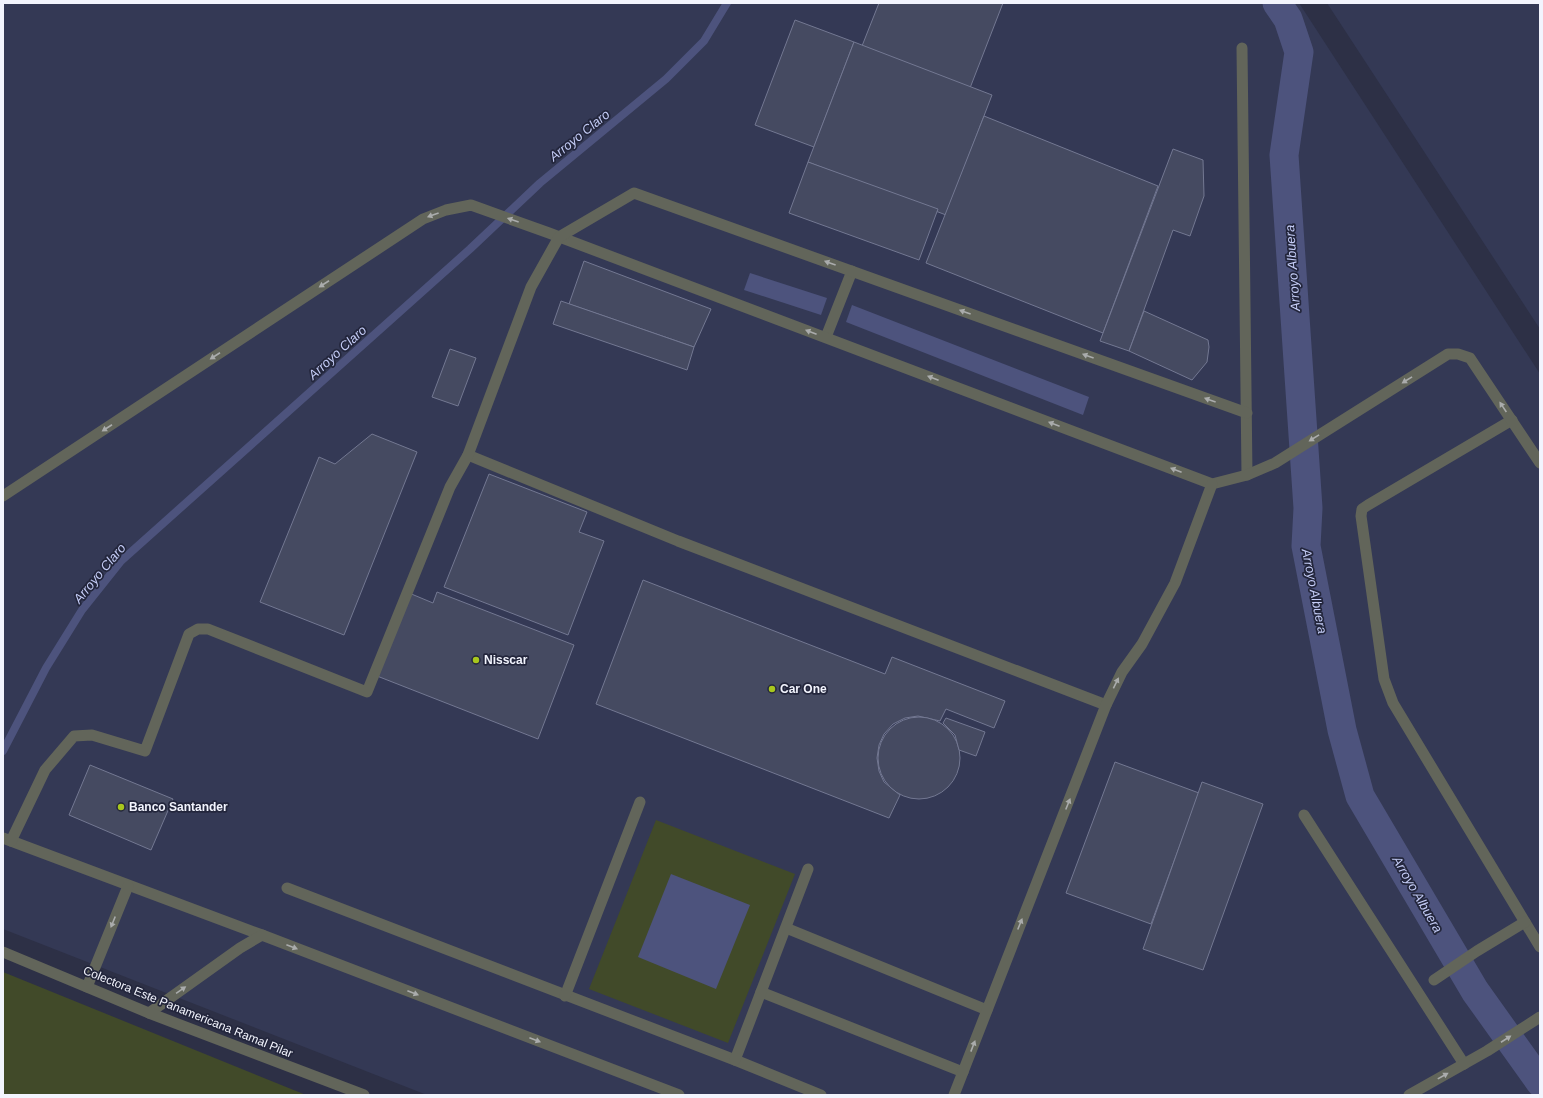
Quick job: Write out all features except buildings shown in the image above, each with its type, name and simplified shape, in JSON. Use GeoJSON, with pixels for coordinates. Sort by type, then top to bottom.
{"type":"FeatureCollection","features":[{"type":"Feature","properties":{"kind":"street"},"geometry":{"type":"LineString","coordinates":[[1242,48],[1247,475]]}},
{"type":"Feature","properties":{"kind":"street"},"geometry":{"type":"LineString","coordinates":[[678,1095],[262,935],[7,840],[45,770],[74,736],[92,735],[145,751],[189,634],[198,629],[208,629],[367,692],[450,487],[468,455],[530,287],[554,235],[634,192],[1247,413]]}},
{"type":"Feature","properties":{"kind":"street"},"geometry":{"type":"LineString","coordinates":[[3,496],[423,218],[446,210],[471,205],[826,337],[1212,484],[1247,475],[1275,463],[1448,354],[1458,354],[1470,358],[1540,462]]}},
{"type":"Feature","properties":{"kind":"street"},"geometry":{"type":"LineString","coordinates":[[826,337],[852,271]]}},
{"type":"Feature","properties":{"kind":"street"},"geometry":{"type":"LineString","coordinates":[[1512,420],[1368,505],[1362,509],[1360,516],[1384,679],[1393,703],[1540,947]]}},
{"type":"Feature","properties":{"kind":"street"},"geometry":{"type":"LineString","coordinates":[[468,455],[678,541],[1106,705]]}},
{"type":"Feature","properties":{"kind":"street"},"geometry":{"type":"LineString","coordinates":[[954,1095],[1106,705],[1122,672],[1142,644],[1175,583],[1212,484]]}},
{"type":"Feature","properties":{"kind":"street"},"geometry":{"type":"LineString","coordinates":[[565,996],[640,802]]}},
{"type":"Feature","properties":{"kind":"street"},"geometry":{"type":"LineString","coordinates":[[1304,815],[1464,1064]]}},
{"type":"Feature","properties":{"kind":"street"},"geometry":{"type":"LineString","coordinates":[[735,1060],[808,869]]}},
{"type":"Feature","properties":{"kind":"street"},"geometry":{"type":"LineString","coordinates":[[87,987],[128,886]]}},
{"type":"Feature","properties":{"kind":"street"},"geometry":{"type":"LineString","coordinates":[[287,888],[735,1060],[821,1095]]}},
{"type":"Feature","properties":{"kind":"street"},"geometry":{"type":"LineString","coordinates":[[1434,980],[1477,951],[1525,922]]}},
{"type":"Feature","properties":{"kind":"street"},"geometry":{"type":"LineString","coordinates":[[786,928],[987,1010]]}},
{"type":"Feature","properties":{"kind":"street"},"geometry":{"type":"LineString","coordinates":[[149,1013],[240,948],[262,935]]}},
{"type":"Feature","properties":{"kind":"street","name":"Colectora Este Panamericana Ramal Pilar"},"geometry":{"type":"LineString","coordinates":[[3,952],[149,1013],[364,1095]]}},
{"type":"Feature","properties":{"kind":"street"},"geometry":{"type":"LineString","coordinates":[[761,992],[963,1072]]}},
{"type":"Feature","properties":{"kind":"street"},"geometry":{"type":"LineString","coordinates":[[1409,1095],[1486,1051],[1540,1017]]}},
{"type":"Feature","properties":{"kind":"shaded area","name":"Car One"},"geometry":{"type":"Polygon","coordinates":[[[3,3],[1299,3],[1540,374],[1540,1095],[427,1095],[3,929],[3,3]]]}},
{"type":"Feature","properties":{"kind":"shaded area"},"geometry":{"type":"Polygon","coordinates":[[[1327,3],[1540,3],[1540,329],[1327,3]]]}},
{"type":"Feature","properties":{"kind":"shaded area"},"geometry":{"type":"Polygon","coordinates":[[[750,273],[827,298],[821,315],[744,290],[750,273]]]}},
{"type":"Feature","properties":{"kind":"shaded area"},"geometry":{"type":"Polygon","coordinates":[[[852,305],[1089,397],[1083,415],[846,322],[852,305]]]}},
{"type":"Feature","properties":{"kind":"shaded area"},"geometry":{"type":"Polygon","coordinates":[[[671,874],[750,905],[716,989],[638,957],[671,874]]]}},
{"type":"Feature","properties":{"kind":"green space"},"geometry":{"type":"Polygon","coordinates":[[[656,820],[795,874],[728,1043],[589,989],[656,820]]]}},
{"type":"Feature","properties":{"kind":"green space"},"geometry":{"type":"Polygon","coordinates":[[[3,972],[306,1095],[3,1095],[3,972]]]}},
{"type":"Feature","properties":{"kind":"waterway","name":"Arroyo Claro"},"geometry":{"type":"LineString","coordinates":[[3,751],[46,668],[82,610],[121,561],[470,249],[540,183],[666,79],[704,41],[727,3]]}},
{"type":"Feature","properties":{"kind":"waterway","name":"Arroyo Albuera"},"geometry":{"type":"LineString","coordinates":[[1277,3],[1288,19],[1299,52],[1284,155],[1308,508],[1306,546],[1342,730],[1360,796],[1475,991],[1540,1082]]}},
{"type":"Feature","properties":{"kind":"place","name":"Nisscar"},"geometry":{"type":"Point","coordinates":[476,660]}},
{"type":"Feature","properties":{"kind":"place","name":"Car One"},"geometry":{"type":"Point","coordinates":[772,689]}},
{"type":"Feature","properties":{"kind":"place","name":"Banco Santander"},"geometry":{"type":"Point","coordinates":[121,807]}}]}
